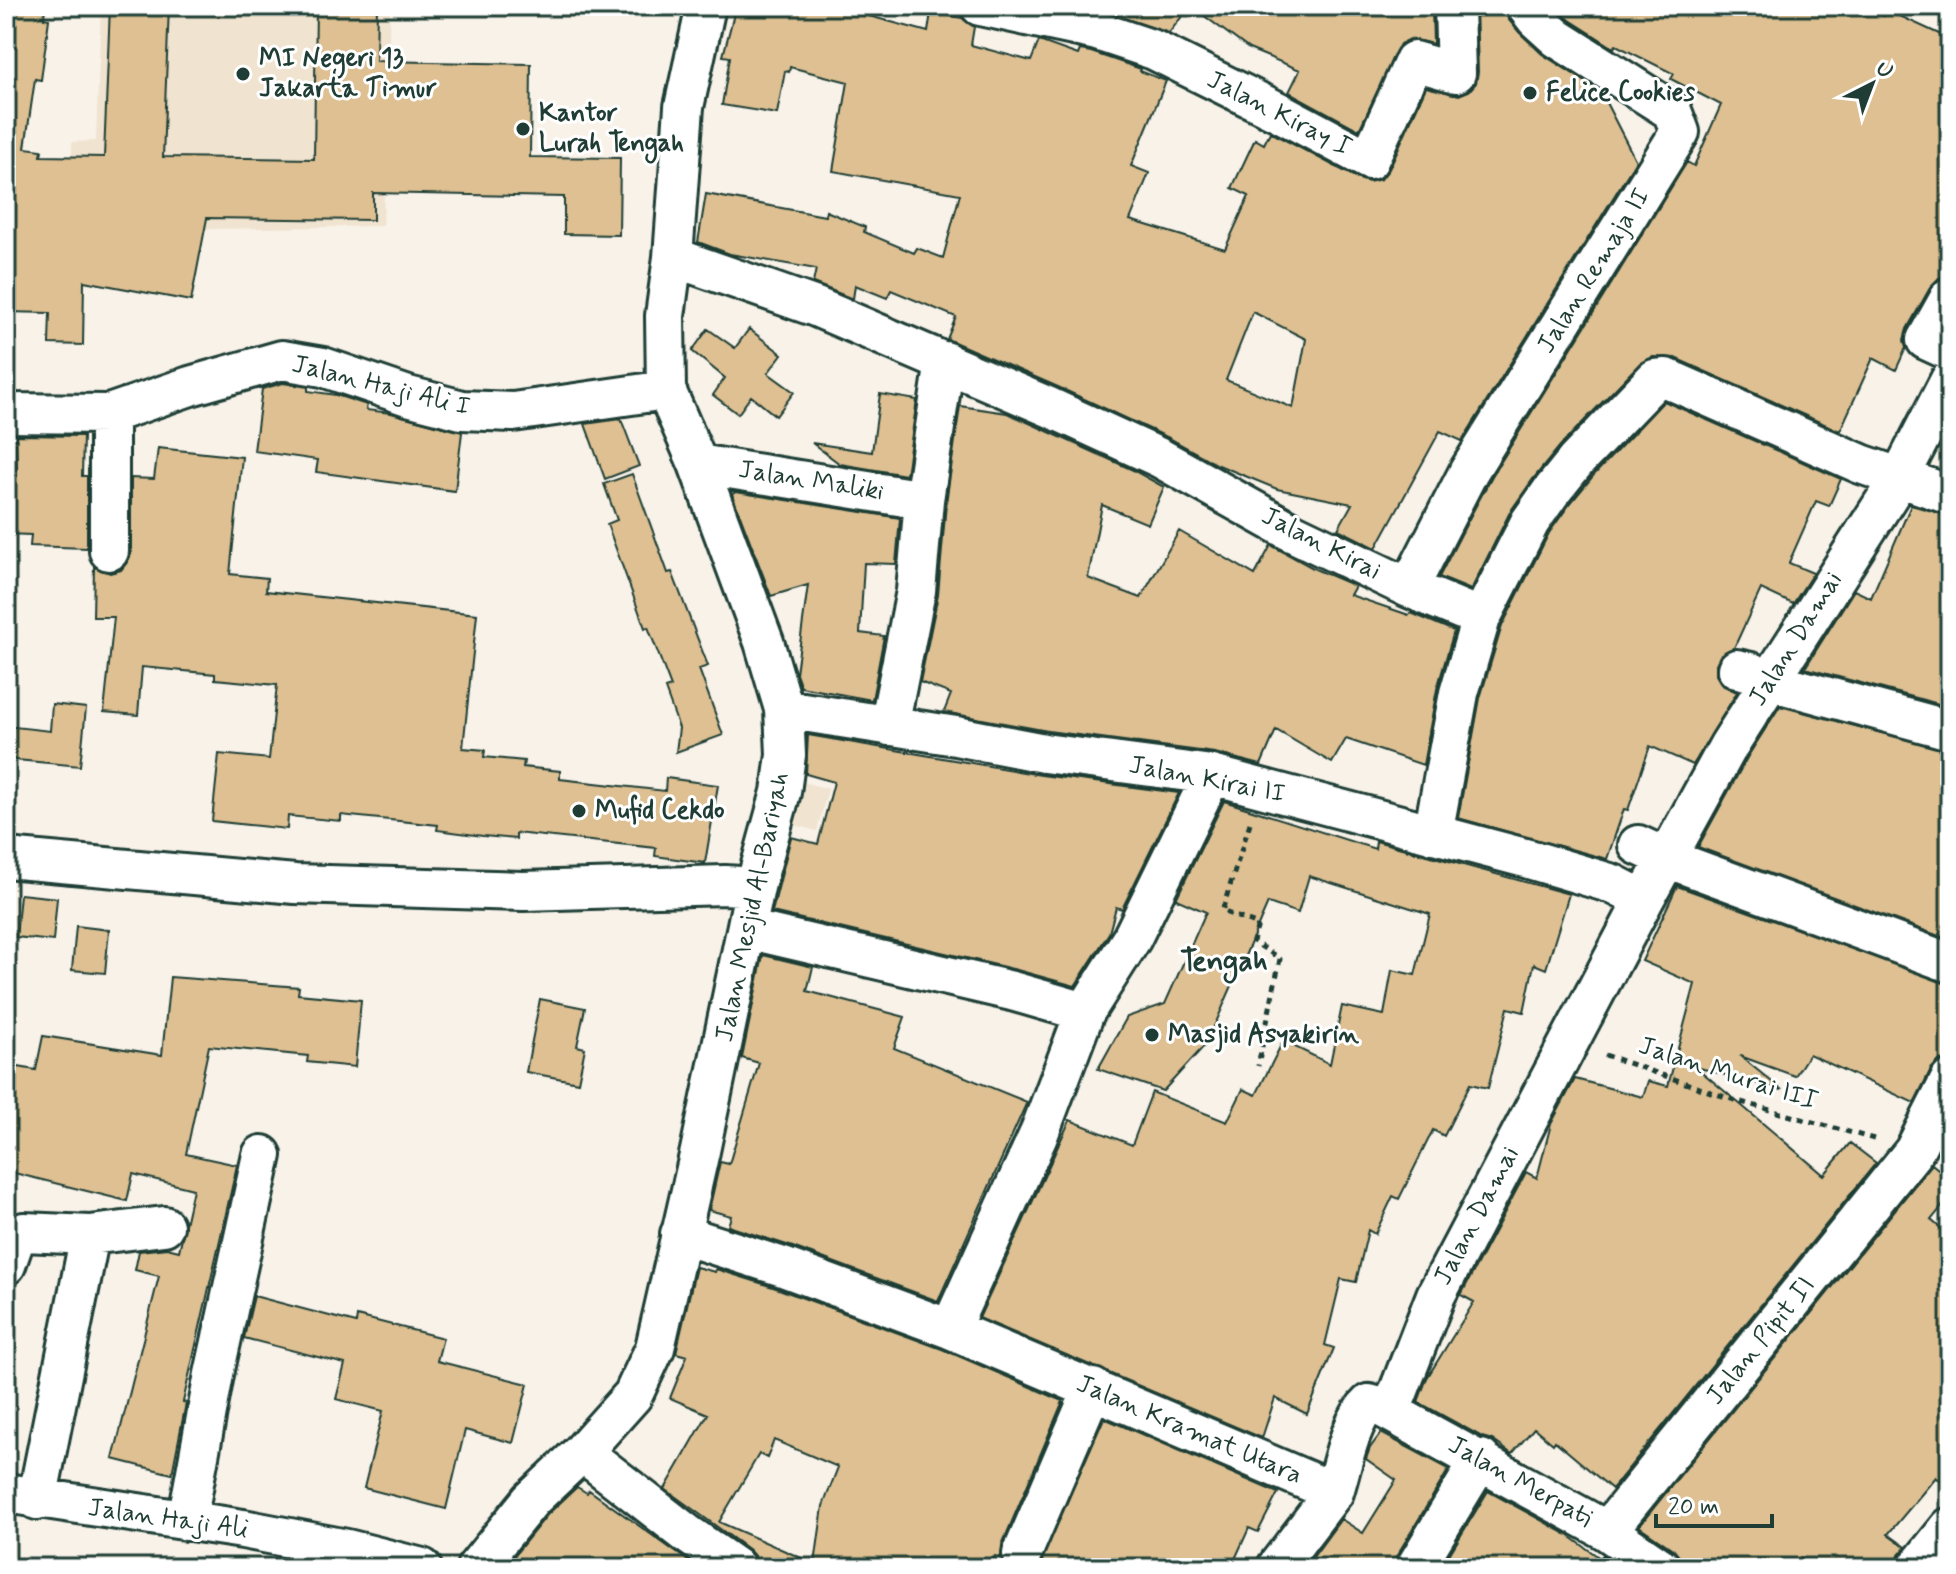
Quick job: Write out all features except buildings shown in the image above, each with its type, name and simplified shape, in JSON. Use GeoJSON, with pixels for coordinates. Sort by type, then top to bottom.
{"type":"FeatureCollection","features":[{"type":"Feature","properties":{"kind":"street","name":"Jalan Kiray I"},"geometry":{"type":"LineString","coordinates":[[980,6],[1097,31],[1154,50],[1369,160],[1414,61],[1456,73],[1454,6]]}},
{"type":"Feature","properties":{"kind":"street","name":"Jalan Remaja II"},"geometry":{"type":"LineString","coordinates":[[1409,588],[1469,471],[1680,132],[1672,111],[1557,38],[1526,6]]}},
{"type":"Feature","properties":{"kind":"street","name":"Jalan Mesjid Al-Bariyah"},"geometry":{"type":"LineString","coordinates":[[476,1568],[531,1500],[582,1452],[633,1395],[655,1348],[755,887],[781,792],[786,755],[784,709],[764,642],[698,464],[666,390],[665,316],[673,257],[684,107],[699,7]]}},
{"type":"Feature","properties":{"kind":"street","name":"Jalan Kirai"},"geometry":{"type":"LineString","coordinates":[[673,257],[816,307],[945,361],[1160,458],[1292,532],[1409,588],[1481,618]]}},
{"type":"Feature","properties":{"kind":"street"},"geometry":{"type":"LineString","coordinates":[[1937,346],[1950,297]]}},
{"type":"Feature","properties":{"kind":"street","name":"Jalan Haji Ali I"},"geometry":{"type":"LineString","coordinates":[[6,413],[109,414],[190,386],[282,360],[323,367],[408,396],[462,410],[513,412],[666,390]]}},
{"type":"Feature","properties":{"kind":"street"},"geometry":{"type":"LineString","coordinates":[[889,726],[911,621],[924,500],[945,361]]}},
{"type":"Feature","properties":{"kind":"street"},"geometry":{"type":"LineString","coordinates":[[1433,834],[1459,693],[1481,618],[1530,522],[1551,492],[1576,461],[1655,379],[1666,378],[1887,474],[1950,495]]}},
{"type":"Feature","properties":{"kind":"street","name":"Jalan Damai"},"geometry":{"type":"LineString","coordinates":[[1383,1408],[1436,1295],[1569,1044],[1653,852],[1729,745],[1755,675],[1950,380]]}},
{"type":"Feature","properties":{"kind":"street"},"geometry":{"type":"LineString","coordinates":[[109,414],[109,551]]}},
{"type":"Feature","properties":{"kind":"street","name":"Jalan Maliki"},"geometry":{"type":"LineString","coordinates":[[698,464],[924,500]]}},
{"type":"Feature","properties":{"kind":"street"},"geometry":{"type":"LineString","coordinates":[[1755,675],[1950,730]]}},
{"type":"Feature","properties":{"kind":"street","name":"Jalan Kirai II"},"geometry":{"type":"LineString","coordinates":[[784,709],[1044,753],[1212,775],[1543,863],[1613,884],[1633,895]]}},
{"type":"Feature","properties":{"kind":"street"},"geometry":{"type":"LineString","coordinates":[[950,1329],[1038,1136],[1085,1012],[1132,938],[1212,775]]}},
{"type":"Feature","properties":{"kind":"street"},"geometry":{"type":"LineString","coordinates":[[1653,852],[1950,963]]}},
{"type":"Feature","properties":{"kind":"street"},"geometry":{"type":"LineString","coordinates":[[6,858],[310,884],[523,891],[725,885],[755,887]]}},
{"type":"Feature","properties":{"kind":"street"},"geometry":{"type":"LineString","coordinates":[[747,929],[997,987],[1085,1012]]}},
{"type":"Feature","properties":{"kind":"street","name":"Jalan Pipit II"},"geometry":{"type":"LineString","coordinates":[[1607,1531],[1914,1151],[1950,1080]]}},
{"type":"Feature","properties":{"kind":"street"},"geometry":{"type":"LineString","coordinates":[[187,1521],[214,1374],[262,1155]]}},
{"type":"Feature","properties":{"kind":"street"},"geometry":{"type":"LineString","coordinates":[[6,1265],[15,1239],[24,1232],[90,1235],[164,1226]]}},
{"type":"Feature","properties":{"kind":"street","name":"Jalan Kramat Utara"},"geometry":{"type":"LineString","coordinates":[[680,1234],[783,1267],[950,1329],[1334,1492],[1353,1431],[1364,1408],[1369,1404],[1383,1408]]}},
{"type":"Feature","properties":{"kind":"street"},"geometry":{"type":"LineString","coordinates":[[22,1496],[90,1235]]}},
{"type":"Feature","properties":{"kind":"street"},"geometry":{"type":"LineString","coordinates":[[1022,1554],[1093,1388]]}},
{"type":"Feature","properties":{"kind":"street","name":"Jalan Merpati"},"geometry":{"type":"LineString","coordinates":[[1383,1408],[1481,1459],[1607,1531],[1661,1568]]}},
{"type":"Feature","properties":{"kind":"street"},"geometry":{"type":"LineString","coordinates":[[582,1452],[736,1568]]}},
{"type":"Feature","properties":{"kind":"street"},"geometry":{"type":"LineString","coordinates":[[1415,1568],[1481,1459]]}},
{"type":"Feature","properties":{"kind":"street"},"geometry":{"type":"LineString","coordinates":[[1276,1568],[1334,1492]]}},
{"type":"Feature","properties":{"kind":"street","name":"Jalan Haji Ali"},"geometry":{"type":"LineString","coordinates":[[22,1496],[333,1546],[422,1568]]}},
{"type":"Feature","properties":{"kind":"street"},"geometry":{"type":"LineString","coordinates":[[1917,1568],[1950,1527]]}},
{"type":"Feature","properties":{"kind":"path"},"geometry":{"type":"LineString","coordinates":[[1258,1066],[1280,959],[1253,941],[1258,925],[1222,911],[1261,788]]}},
{"type":"Feature","properties":{"kind":"path","name":"Jalan Murai III"},"geometry":{"type":"LineString","coordinates":[[1569,1044],[1734,1100],[1875,1139]]}},
{"type":"Feature","properties":{"kind":"shaded area","name":"MI Negeri 13 Jakarta Timur"},"geometry":{"type":"Polygon","coordinates":[[[101,6],[390,6],[383,226],[71,231],[72,142],[96,141],[101,6]]]}},
{"type":"Feature","properties":{"kind":"shaded area"},"geometry":{"type":"Polygon","coordinates":[[[799,781],[828,789],[817,831],[788,823],[799,781]]]}},
{"type":"Feature","properties":{"kind":"place","name":"MI Negeri 13 Jakarta Timur"},"geometry":{"type":"Point","coordinates":[243,74]}},
{"type":"Feature","properties":{"kind":"place","name":"Felice Cookies"},"geometry":{"type":"Point","coordinates":[1530,93]}},
{"type":"Feature","properties":{"kind":"place","name":"Kantor Lurah Tengah"},"geometry":{"type":"Point","coordinates":[523,129]}},
{"type":"Feature","properties":{"kind":"place","name":"Mufid Cekdo"},"geometry":{"type":"Point","coordinates":[579,811]}},
{"type":"Feature","properties":{"kind":"place","name":"Masjid Asyakirin"},"geometry":{"type":"Point","coordinates":[1152,1035]}},
{"type":"Feature","properties":{"kind":"district","name":"Tengah"},"geometry":{"type":"Point","coordinates":[1224,961]}}]}
